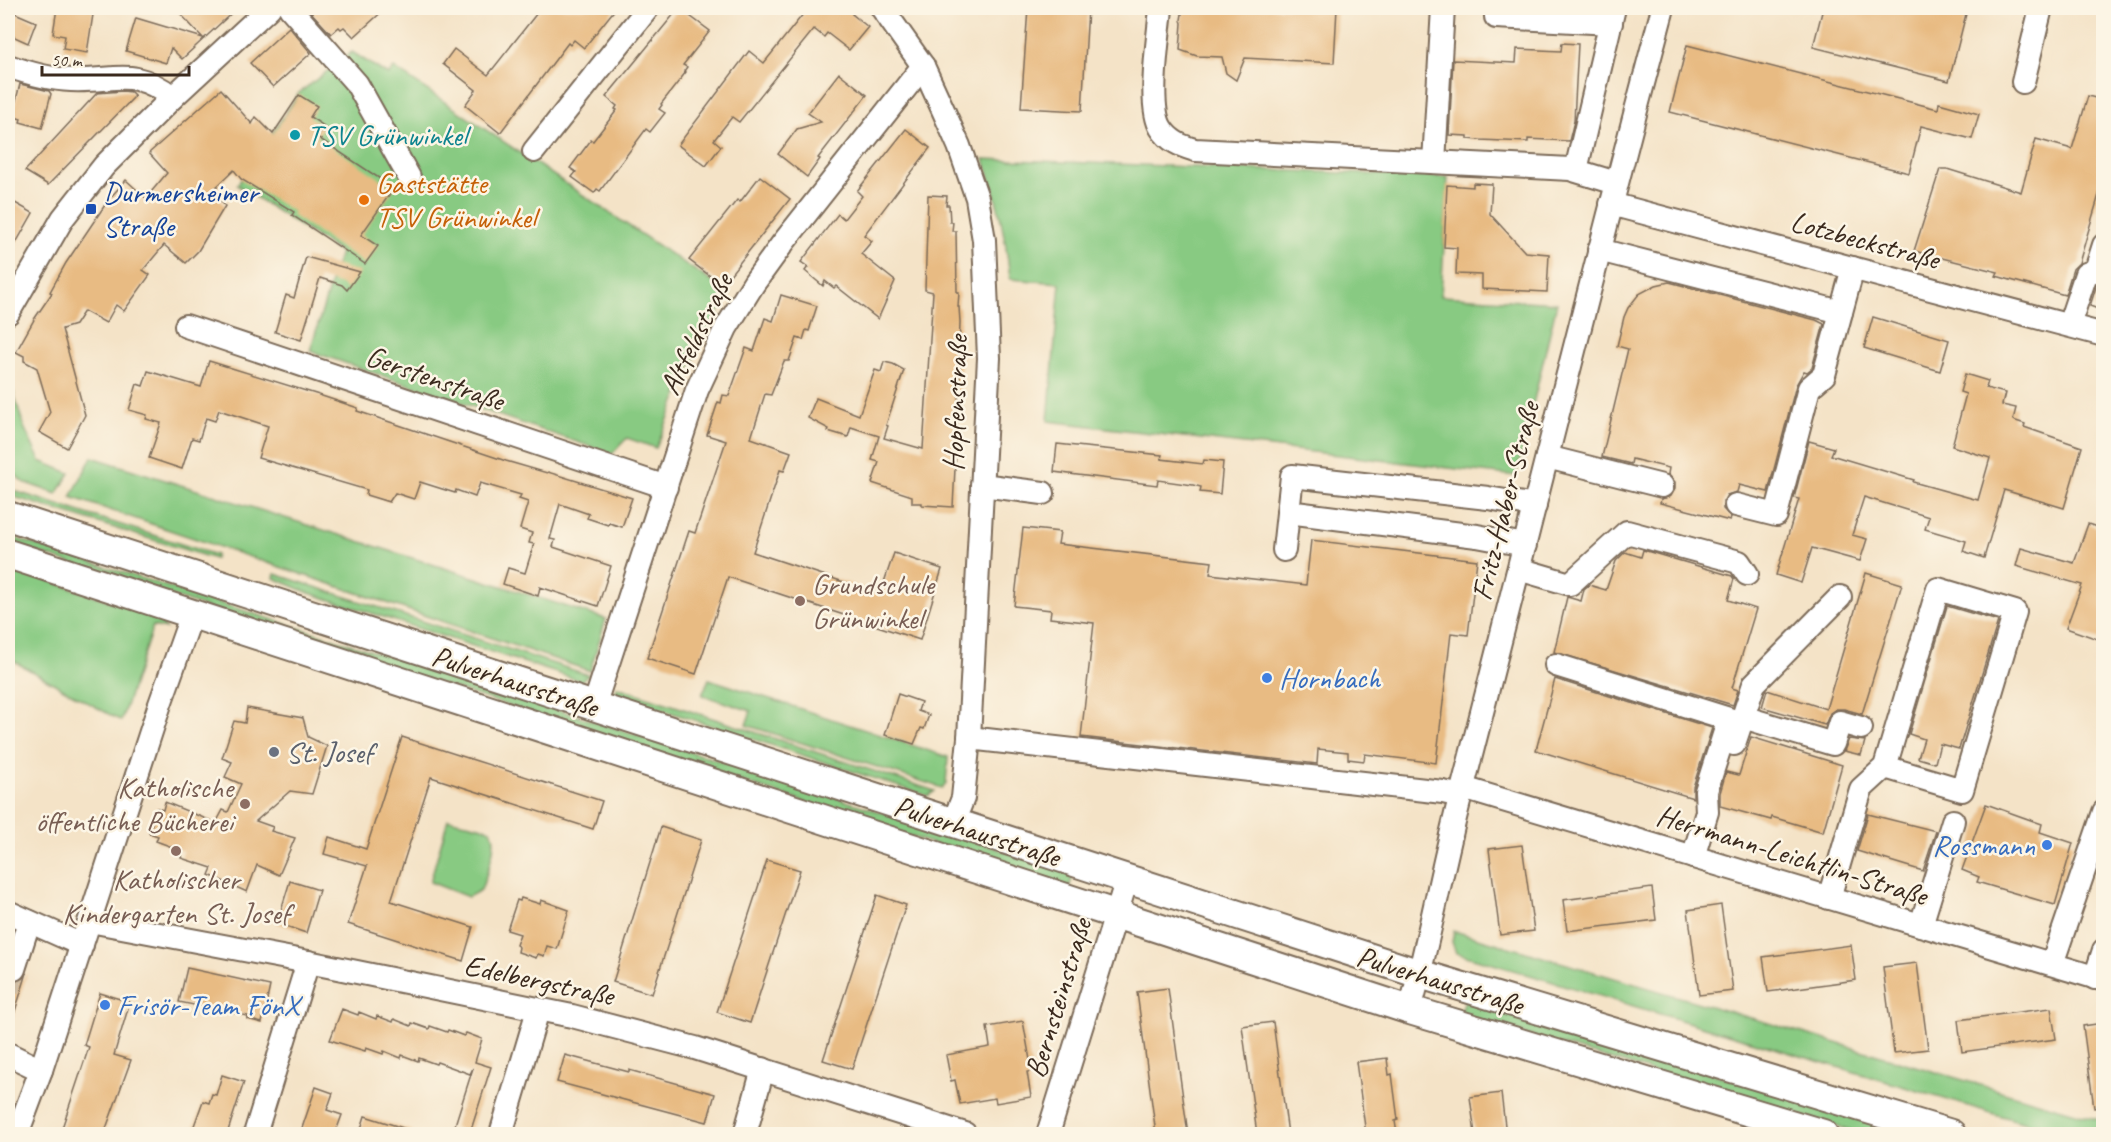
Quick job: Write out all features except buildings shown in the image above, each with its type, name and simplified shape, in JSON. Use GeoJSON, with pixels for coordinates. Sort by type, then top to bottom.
{"type":"FeatureCollection","features":[{"type":"Feature","properties":{"kind":"main road"},"geometry":{"type":"LineString","coordinates":[[8,500],[116,551]]}},
{"type":"Feature","properties":{"kind":"main road","name":"Pulverhausstraße"},"geometry":{"type":"LineString","coordinates":[[8,516],[1420,974],[1951,1134]]}},
{"type":"Feature","properties":{"kind":"main road","name":"Pulverhausstraße"},"geometry":{"type":"LineString","coordinates":[[8,555],[1410,1010],[1823,1134]]}},
{"type":"Feature","properties":{"kind":"street"},"geometry":{"type":"LineString","coordinates":[[8,313],[63,218],[104,166],[173,97],[269,8]]}},
{"type":"Feature","properties":{"kind":"street"},"geometry":{"type":"LineString","coordinates":[[290,8],[357,84],[409,177]]}},
{"type":"Feature","properties":{"kind":"street"},"geometry":{"type":"LineString","coordinates":[[534,151],[648,8]]}},
{"type":"Feature","properties":{"kind":"street","name":"Hopfenstraße"},"geometry":{"type":"LineString","coordinates":[[882,8],[923,66],[965,162],[977,198],[984,240],[989,358],[969,738],[963,798],[953,823]]}},
{"type":"Feature","properties":{"kind":"street","name":"Lotzbeckstraße"},"geometry":{"type":"LineString","coordinates":[[1161,8],[1155,108],[1162,129],[1176,143],[1195,150],[1576,170],[1613,193],[1853,268],[2103,334]]}},
{"type":"Feature","properties":{"kind":"street"},"geometry":{"type":"LineString","coordinates":[[1434,162],[1443,8]]}},
{"type":"Feature","properties":{"kind":"street"},"geometry":{"type":"LineString","coordinates":[[1496,8],[1496,17],[1613,15],[1576,170]]}},
{"type":"Feature","properties":{"kind":"street","name":"Fritz-Haber-Straße"},"geometry":{"type":"LineString","coordinates":[[1410,1010],[1462,792],[1613,193],[1663,8]]}},
{"type":"Feature","properties":{"kind":"street"},"geometry":{"type":"LineString","coordinates":[[2023,82],[2041,8]]}},
{"type":"Feature","properties":{"kind":"street"},"geometry":{"type":"LineString","coordinates":[[8,66],[37,75],[73,80],[137,78],[157,85],[173,97]]}},
{"type":"Feature","properties":{"kind":"street","name":"Altfeldstraße"},"geometry":{"type":"LineString","coordinates":[[594,706],[697,390],[726,328],[754,283],[783,243],[923,66]]}},
{"type":"Feature","properties":{"kind":"street"},"geometry":{"type":"LineString","coordinates":[[2069,325],[2086,274],[2100,271],[2103,245]]}},
{"type":"Feature","properties":{"kind":"street"},"geometry":{"type":"LineString","coordinates":[[1599,250],[1841,312]]}},
{"type":"Feature","properties":{"kind":"street"},"geometry":{"type":"LineString","coordinates":[[1736,505],[1776,515],[1809,388],[1824,375],[1853,268]]}},
{"type":"Feature","properties":{"kind":"street","name":"Gerstenstraße"},"geometry":{"type":"LineString","coordinates":[[186,326],[666,487]]}},
{"type":"Feature","properties":{"kind":"street"},"geometry":{"type":"LineString","coordinates":[[1547,457],[1662,486]]}},
{"type":"Feature","properties":{"kind":"street"},"geometry":{"type":"LineString","coordinates":[[1284,550],[1292,476],[1488,498],[1534,506]]}},
{"type":"Feature","properties":{"kind":"street"},"geometry":{"type":"LineString","coordinates":[[982,485],[1043,493]]}},
{"type":"Feature","properties":{"kind":"street"},"geometry":{"type":"LineString","coordinates":[[1288,512],[1477,536],[1525,546]]}},
{"type":"Feature","properties":{"kind":"street"},"geometry":{"type":"LineString","coordinates":[[1519,569],[1570,584],[1627,532],[1739,562],[1747,574]]}},
{"type":"Feature","properties":{"kind":"street"},"geometry":{"type":"LineString","coordinates":[[1829,898],[1861,789],[1885,767],[1938,589],[2015,612],[1962,790],[1885,767]]}},
{"type":"Feature","properties":{"kind":"street"},"geometry":{"type":"LineString","coordinates":[[1693,857],[1707,812],[1718,795],[1754,684],[1840,597]]}},
{"type":"Feature","properties":{"kind":"street"},"geometry":{"type":"LineString","coordinates":[[17,1134],[192,614]]}},
{"type":"Feature","properties":{"kind":"street"},"geometry":{"type":"LineString","coordinates":[[1556,665],[1729,718],[1706,791],[1707,812]]}},
{"type":"Feature","properties":{"kind":"street"},"geometry":{"type":"LineString","coordinates":[[1743,717],[1833,744],[1840,722],[1861,728]]}},
{"type":"Feature","properties":{"kind":"street","name":"Herrmann-Leichtlin-Straße"},"geometry":{"type":"LineString","coordinates":[[969,738],[1443,792],[1462,792],[1693,857],[2099,979]]}},
{"type":"Feature","properties":{"kind":"street"},"geometry":{"type":"LineString","coordinates":[[2052,964],[2103,812]]}},
{"type":"Feature","properties":{"kind":"street"},"geometry":{"type":"LineString","coordinates":[[1921,925],[1953,821]]}},
{"type":"Feature","properties":{"kind":"street","name":"Bernsteinstraße"},"geometry":{"type":"LineString","coordinates":[[1048,1134],[1127,879]]}},
{"type":"Feature","properties":{"kind":"street"},"geometry":{"type":"LineString","coordinates":[[8,912],[82,945]]}},
{"type":"Feature","properties":{"kind":"street","name":"Edelbergstraße"},"geometry":{"type":"LineString","coordinates":[[90,921],[308,962],[624,1029],[763,1069],[965,1134]]}},
{"type":"Feature","properties":{"kind":"street"},"geometry":{"type":"LineString","coordinates":[[15,969],[29,922]]}},
{"type":"Feature","properties":{"kind":"street"},"geometry":{"type":"LineString","coordinates":[[2099,979],[2103,950]]}},
{"type":"Feature","properties":{"kind":"street"},"geometry":{"type":"LineString","coordinates":[[255,1134],[308,962]]}},
{"type":"Feature","properties":{"kind":"street"},"geometry":{"type":"LineString","coordinates":[[501,1134],[538,1010]]}},
{"type":"Feature","properties":{"kind":"street"},"geometry":{"type":"LineString","coordinates":[[8,1054],[40,1070]]}},
{"type":"Feature","properties":{"kind":"street"},"geometry":{"type":"LineString","coordinates":[[745,1134],[763,1069]]}},
{"type":"Feature","properties":{"kind":"green space"},"geometry":{"type":"Polygon","coordinates":[[[352,52],[388,75],[394,68],[730,294],[698,350],[656,448],[627,438],[612,454],[310,351],[340,252],[237,185],[299,93],[352,52]]]}},
{"type":"Feature","properties":{"kind":"green space"},"geometry":{"type":"Polygon","coordinates":[[[984,159],[1448,177],[1441,296],[1557,303],[1516,476],[1048,421],[1060,283],[1010,279],[1001,218],[984,159]]]}},
{"type":"Feature","properties":{"kind":"green space"},"geometry":{"type":"Polygon","coordinates":[[[8,380],[24,427],[40,461],[70,473],[57,494],[23,482],[8,468],[8,380]]]}},
{"type":"Feature","properties":{"kind":"green space"},"geometry":{"type":"Polygon","coordinates":[[[92,457],[606,619],[590,671],[71,497],[92,457]]]}},
{"type":"Feature","properties":{"kind":"green space"},"geometry":{"type":"Polygon","coordinates":[[[8,489],[216,555],[215,559],[8,495],[8,489]]]}},
{"type":"Feature","properties":{"kind":"green space"},"geometry":{"type":"Polygon","coordinates":[[[8,536],[1074,873],[1069,888],[8,543],[8,536]]]}},
{"type":"Feature","properties":{"kind":"green space"},"geometry":{"type":"Polygon","coordinates":[[[8,567],[158,617],[166,629],[153,626],[121,721],[8,658],[8,567]]]}},
{"type":"Feature","properties":{"kind":"green space"},"geometry":{"type":"Polygon","coordinates":[[[275,574],[589,675],[581,681],[309,593],[274,578],[275,574]]]}},
{"type":"Feature","properties":{"kind":"green space"},"geometry":{"type":"Polygon","coordinates":[[[709,679],[948,757],[946,783],[942,788],[746,725],[751,711],[702,695],[709,679]]]}},
{"type":"Feature","properties":{"kind":"green space"},"geometry":{"type":"Polygon","coordinates":[[[617,687],[935,791],[928,796],[614,694],[617,687]]]}},
{"type":"Feature","properties":{"kind":"green space"},"geometry":{"type":"Polygon","coordinates":[[[448,819],[487,828],[493,835],[493,850],[481,890],[468,897],[430,882],[448,819]]]}},
{"type":"Feature","properties":{"kind":"green space"},"geometry":{"type":"Polygon","coordinates":[[[1454,931],[2103,1121],[2103,1134],[2062,1134],[1456,953],[1452,942],[1454,931]]]}},
{"type":"Feature","properties":{"kind":"green space"},"geometry":{"type":"Polygon","coordinates":[[[1465,1000],[1915,1134],[1863,1134],[1460,1015],[1465,1000]]]}},
{"type":"Feature","properties":{"kind":"tunnel"},"geometry":{"type":"LineString","coordinates":[[8,991],[14,969]]}},
{"type":"Feature","properties":{"kind":"place","name":"TSV Grünwinkel"},"geometry":{"type":"Point","coordinates":[295,135]}},
{"type":"Feature","properties":{"kind":"place","name":"Gaststätte TSV Grünwinkel"},"geometry":{"type":"Point","coordinates":[364,200]}},
{"type":"Feature","properties":{"kind":"place","name":"Durmersheimer Straße"},"geometry":{"type":"Point","coordinates":[91,209]}},
{"type":"Feature","properties":{"kind":"place","name":"Grundschule Grünwinkel"},"geometry":{"type":"Point","coordinates":[800,601]}},
{"type":"Feature","properties":{"kind":"place","name":"Hornbach"},"geometry":{"type":"Point","coordinates":[1267,678]}},
{"type":"Feature","properties":{"kind":"place","name":"St. Josef"},"geometry":{"type":"Point","coordinates":[274,752]}},
{"type":"Feature","properties":{"kind":"place","name":"Katholische öffentliche Bücherei"},"geometry":{"type":"Point","coordinates":[245,804]}},
{"type":"Feature","properties":{"kind":"place","name":"Rossmann"},"geometry":{"type":"Point","coordinates":[2047,845]}},
{"type":"Feature","properties":{"kind":"place","name":"Katholischer Kindergarten St. Josef"},"geometry":{"type":"Point","coordinates":[176,851]}},
{"type":"Feature","properties":{"kind":"place","name":"Frisör-Team FönX"},"geometry":{"type":"Point","coordinates":[105,1005]}}]}
